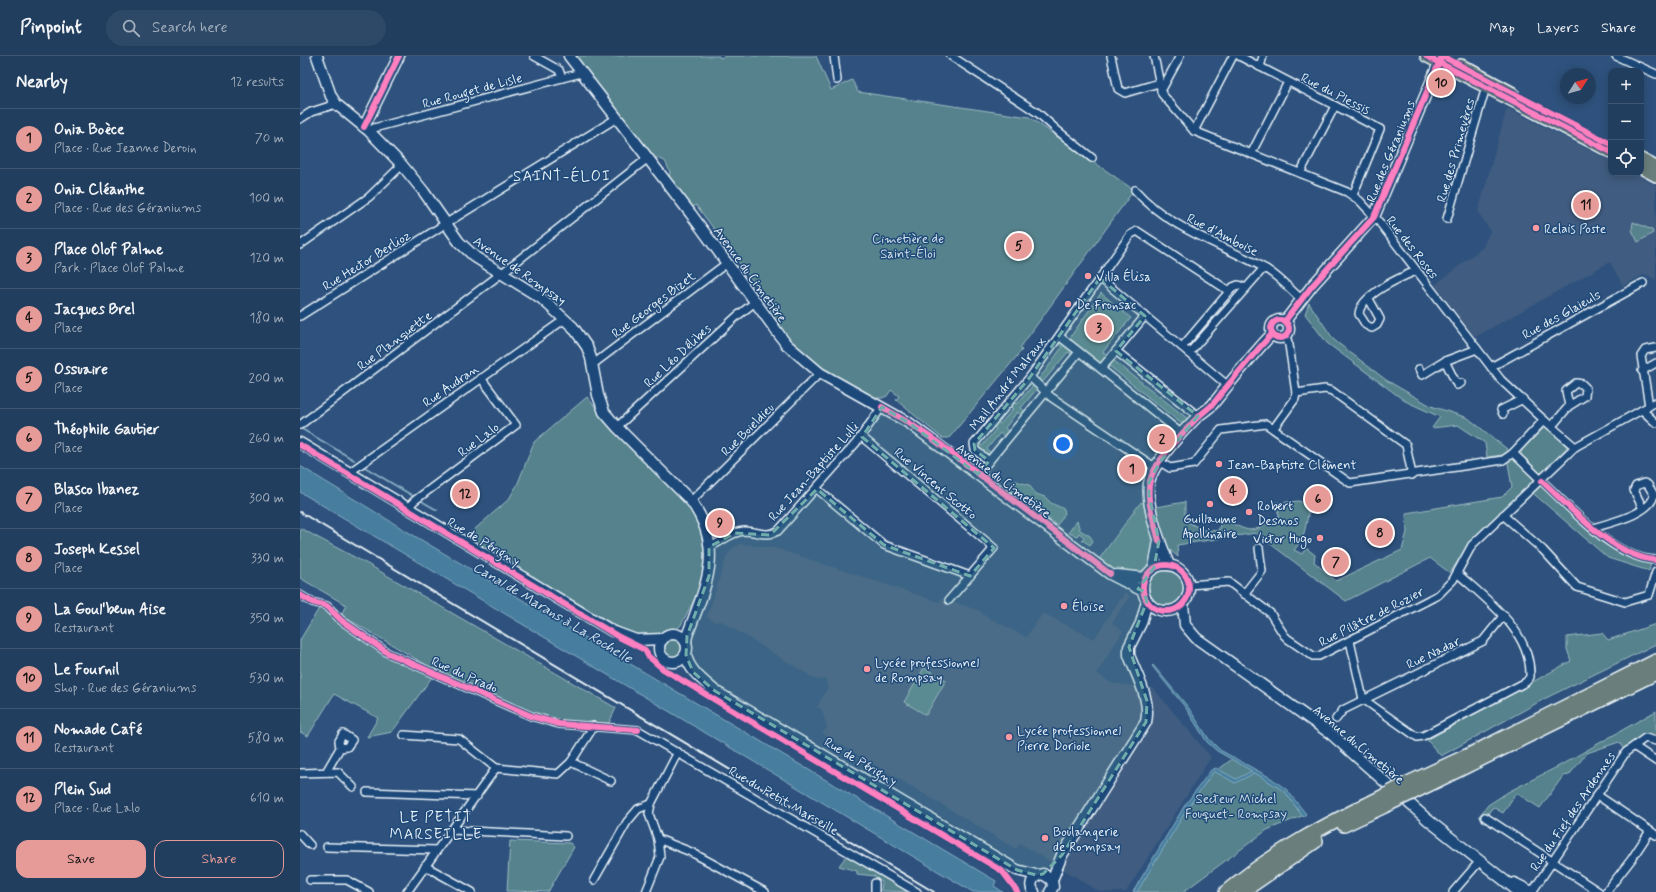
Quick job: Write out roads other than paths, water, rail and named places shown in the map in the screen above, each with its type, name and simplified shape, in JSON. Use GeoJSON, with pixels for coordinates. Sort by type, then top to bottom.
{"type":"FeatureCollection","features":[{"type":"Feature","properties":{"kind":"highway"},"geometry":{"type":"LineString","coordinates":[[1409,788],[1478,750],[1656,661]]}},
{"type":"Feature","properties":{"kind":"highway"},"geometry":{"type":"LineString","coordinates":[[1226,892],[1282,851],[1328,824],[1387,799],[1656,673]]}},
{"type":"Feature","properties":{"kind":"highway"},"geometry":{"type":"LineString","coordinates":[[1242,892],[1288,859],[1387,799]]}},
{"type":"Feature","properties":{"kind":"main road"},"geometry":{"type":"LineString","coordinates":[[1426,56],[1441,58],[1608,142]]}},
{"type":"Feature","properties":{"kind":"main road"},"geometry":{"type":"LineString","coordinates":[[1441,58],[1486,87],[1608,150]]}},
{"type":"Feature","properties":{"kind":"main road"},"geometry":{"type":"LineString","coordinates":[[1644,161],[1656,167]]}},
{"type":"Feature","properties":{"kind":"main road"},"geometry":{"type":"LineString","coordinates":[[1644,170],[1656,176]]}},
{"type":"Feature","properties":{"kind":"street","name":"Avenue de Rompsay"},"geometry":{"type":"LineString","coordinates":[[317,56],[331,96],[336,104],[367,129],[402,164],[424,192],[445,224],[468,251],[541,298],[565,319],[581,337],[587,347],[592,363],[604,412],[691,501],[701,518],[709,547],[710,561],[708,576],[697,612],[686,636],[686,642]]}},
{"type":"Feature","properties":{"kind":"street"},"geometry":{"type":"LineString","coordinates":[[367,129],[399,56]]}},
{"type":"Feature","properties":{"kind":"street"},"geometry":{"type":"LineString","coordinates":[[534,56],[559,70],[562,78]]}},
{"type":"Feature","properties":{"kind":"street","name":"Avenue du Cimetière"},"geometry":{"type":"LineString","coordinates":[[569,56],[648,158],[786,344],[820,373],[909,423],[1110,574],[1143,591]]}},
{"type":"Feature","properties":{"kind":"street"},"geometry":{"type":"LineString","coordinates":[[834,56],[837,80]]}},
{"type":"Feature","properties":{"kind":"street"},"geometry":{"type":"LineString","coordinates":[[951,56],[1038,113],[1092,158]]}},
{"type":"Feature","properties":{"kind":"street"},"geometry":{"type":"LineString","coordinates":[[1111,56],[1118,89],[1121,92],[1125,93],[1159,83]]}},
{"type":"Feature","properties":{"kind":"street","name":"Rue des Roses"},"geometry":{"type":"LineString","coordinates":[[1154,56],[1159,83],[1164,97],[1194,131],[1353,195],[1374,217],[1501,380],[1575,447]]}},
{"type":"Feature","properties":{"kind":"street"},"geometry":{"type":"LineString","coordinates":[[1161,91],[1180,56]]}},
{"type":"Feature","properties":{"kind":"street"},"geometry":{"type":"LineString","coordinates":[[1194,131],[1233,56]]}},
{"type":"Feature","properties":{"kind":"street","name":"Rue du Plessis"},"geometry":{"type":"LineString","coordinates":[[1239,56],[1380,129],[1353,195]]}},
{"type":"Feature","properties":{"kind":"street"},"geometry":{"type":"LineString","coordinates":[[1260,67],[1263,56]]}},
{"type":"Feature","properties":{"kind":"street"},"geometry":{"type":"LineString","coordinates":[[1621,57],[1656,74]]}},
{"type":"Feature","properties":{"kind":"street","name":"Rue des Géraniums"},"geometry":{"type":"LineString","coordinates":[[1285,321],[1302,299],[1374,217],[1441,58]]}},
{"type":"Feature","properties":{"kind":"street","name":"Rue Rouget de Lisle"},"geometry":{"type":"LineString","coordinates":[[367,129],[581,73]]}},
{"type":"Feature","properties":{"kind":"street"},"geometry":{"type":"LineString","coordinates":[[1251,154],[1288,82]]}},
{"type":"Feature","properties":{"kind":"street","name":"Rue des Primevères"},"geometry":{"type":"LineString","coordinates":[[1447,219],[1486,87]]}},
{"type":"Feature","properties":{"kind":"street"},"geometry":{"type":"LineString","coordinates":[[300,119],[311,112],[336,104]]}},
{"type":"Feature","properties":{"kind":"street"},"geometry":{"type":"LineString","coordinates":[[1300,173],[1335,106]]}},
{"type":"Feature","properties":{"kind":"street","name":"Rue Hector Berlioz"},"geometry":{"type":"LineString","coordinates":[[300,316],[445,224],[617,118]]}},
{"type":"Feature","properties":{"kind":"street","name":"Rue Planquette"},"geometry":{"type":"LineString","coordinates":[[300,425],[502,273],[648,158]]}},
{"type":"Feature","properties":{"kind":"street"},"geometry":{"type":"LineString","coordinates":[[300,245],[369,197],[402,164]]}},
{"type":"Feature","properties":{"kind":"street","name":"Rue d'Amboise"},"geometry":{"type":"LineString","coordinates":[[1135,190],[1143,199],[1182,228],[1266,269],[1302,299]]}},
{"type":"Feature","properties":{"kind":"street","name":"Mail André Malraux"},"geometry":{"type":"LineString","coordinates":[[989,461],[975,450],[974,444],[1030,377],[1132,233],[1137,231],[1229,292]]}},
{"type":"Feature","properties":{"kind":"street","name":"Rue Georges Bizet"},"geometry":{"type":"LineString","coordinates":[[592,363],[596,362],[727,263]]}},
{"type":"Feature","properties":{"kind":"street"},"geometry":{"type":"LineString","coordinates":[[1189,353],[1262,270],[1266,269]]}},
{"type":"Feature","properties":{"kind":"street"},"geometry":{"type":"LineString","coordinates":[[1369,299],[1390,282],[1416,270]]}},
{"type":"Feature","properties":{"kind":"street"},"geometry":{"type":"LineString","coordinates":[[1100,278],[1226,385]]}},
{"type":"Feature","properties":{"kind":"street","name":"Rue des Glaieuls"},"geometry":{"type":"LineString","coordinates":[[1491,367],[1644,283]]}},
{"type":"Feature","properties":{"kind":"street"},"geometry":{"type":"LineString","coordinates":[[1182,347],[1229,292],[1238,285],[1246,288]]}},
{"type":"Feature","properties":{"kind":"street","name":"Rue Léo Délibes"},"geometry":{"type":"LineString","coordinates":[[617,427],[736,317],[755,302]]}},
{"type":"Feature","properties":{"kind":"street"},"geometry":{"type":"LineString","coordinates":[[1101,369],[1145,316]]}},
{"type":"Feature","properties":{"kind":"street","name":"Rue Audran"},"geometry":{"type":"LineString","coordinates":[[350,472],[565,319]]}},
{"type":"Feature","properties":{"kind":"street"},"geometry":{"type":"LineString","coordinates":[[1279,320],[1285,321],[1290,329],[1286,337],[1280,339],[1272,334],[1271,328],[1274,323],[1279,320]]}},
{"type":"Feature","properties":{"kind":"street"},"geometry":{"type":"LineString","coordinates":[[1169,565],[1159,541],[1149,495],[1149,482],[1158,465],[1182,434],[1198,416],[1212,405],[1226,385],[1272,334]]}},
{"type":"Feature","properties":{"kind":"street"},"geometry":{"type":"LineString","coordinates":[[1059,336],[1182,434]]}},
{"type":"Feature","properties":{"kind":"street"},"geometry":{"type":"LineString","coordinates":[[1274,428],[1295,399],[1296,393],[1289,345],[1286,337]]}},
{"type":"Feature","properties":{"kind":"street"},"geometry":{"type":"LineString","coordinates":[[1649,406],[1640,360],[1643,353],[1650,348],[1656,348]]}},
{"type":"Feature","properties":{"kind":"street"},"geometry":{"type":"LineString","coordinates":[[1419,369],[1422,375],[1445,362],[1477,349]]}},
{"type":"Feature","properties":{"kind":"street"},"geometry":{"type":"LineString","coordinates":[[1116,351],[1198,416]]}},
{"type":"Feature","properties":{"kind":"street"},"geometry":{"type":"LineString","coordinates":[[978,474],[1079,352]]}},
{"type":"Feature","properties":{"kind":"street"},"geometry":{"type":"LineString","coordinates":[[1445,362],[1457,385],[1461,383]]}},
{"type":"Feature","properties":{"kind":"street"},"geometry":{"type":"LineString","coordinates":[[1642,371],[1656,364]]}},
{"type":"Feature","properties":{"kind":"street","name":"Rue Boieldieu"},"geometry":{"type":"LineString","coordinates":[[691,501],[820,373]]}},
{"type":"Feature","properties":{"kind":"street"},"geometry":{"type":"LineString","coordinates":[[1030,377],[1047,391],[1051,397],[1158,465],[1170,468],[1194,464],[1221,430],[1266,424],[1274,428],[1350,483],[1412,475],[1504,460],[1513,453],[1544,420]]}},
{"type":"Feature","properties":{"kind":"street","name":"Rue Lalo"},"geometry":{"type":"LineString","coordinates":[[408,508],[414,501],[516,425],[481,378]]}},
{"type":"Feature","properties":{"kind":"street"},"geometry":{"type":"LineString","coordinates":[[1296,393],[1328,389],[1349,403],[1406,445],[1412,475]]}},
{"type":"Feature","properties":{"kind":"street"},"geometry":{"type":"LineString","coordinates":[[1503,414],[1500,410],[1522,399]]}},
{"type":"Feature","properties":{"kind":"street","name":"Rue Pilâtre de Rozier"},"geometry":{"type":"LineString","coordinates":[[1188,585],[1229,582],[1270,613],[1284,635],[1313,656],[1319,656],[1438,595],[1446,588],[1457,573],[1472,545],[1503,515],[1542,481],[1575,447],[1656,402]]}},
{"type":"Feature","properties":{"kind":"street"},"geometry":{"type":"LineString","coordinates":[[1552,426],[1569,406]]}},
{"type":"Feature","properties":{"kind":"street","name":"Rue Jean-Baptiste Lulli"},"geometry":{"type":"LineString","coordinates":[[709,547],[735,533],[744,532],[770,535],[778,531],[862,437],[882,407]]}},
{"type":"Feature","properties":{"kind":"street"},"geometry":{"type":"LineString","coordinates":[[1642,410],[1656,423]]}},
{"type":"Feature","properties":{"kind":"street","name":"Rue Vincent Scotto"},"geometry":{"type":"LineString","coordinates":[[862,437],[994,548],[970,576]]}},
{"type":"Feature","properties":{"kind":"street","name":"Rue de Périgny"},"geometry":{"type":"LineString","coordinates":[[300,443],[612,630],[636,640],[663,639]]}},
{"type":"Feature","properties":{"kind":"street"},"geometry":{"type":"LineString","coordinates":[[1513,453],[1593,528],[1614,545],[1630,555],[1644,560],[1656,560]]}},
{"type":"Feature","properties":{"kind":"street"},"geometry":{"type":"LineString","coordinates":[[817,489],[884,545],[970,576],[949,600]]}},
{"type":"Feature","properties":{"kind":"street"},"geometry":{"type":"LineString","coordinates":[[1593,528],[1628,517],[1643,509]]}},
{"type":"Feature","properties":{"kind":"street"},"geometry":{"type":"LineString","coordinates":[[1503,515],[1543,550],[1577,587],[1625,602],[1649,595],[1656,572]]}},
{"type":"Feature","properties":{"kind":"street"},"geometry":{"type":"LineString","coordinates":[[1159,541],[1154,568],[1145,578],[1143,591],[1147,601],[1160,610]]}},
{"type":"Feature","properties":{"kind":"street"},"geometry":{"type":"LineString","coordinates":[[1244,594],[1262,571],[1259,548]]}},
{"type":"Feature","properties":{"kind":"street"},"geometry":{"type":"LineString","coordinates":[[1154,568],[1169,565],[1183,572],[1188,585],[1188,593],[1183,604],[1185,625]]}},
{"type":"Feature","properties":{"kind":"street"},"geometry":{"type":"LineString","coordinates":[[1350,641],[1363,699],[1417,737],[1423,736],[1526,682],[1530,677],[1530,670],[1525,651],[1510,622],[1457,573]]}},
{"type":"Feature","properties":{"kind":"street","name":"Avenue du Cimetière"},"geometry":{"type":"LineString","coordinates":[[1110,574],[1124,577],[1145,578]]}},
{"type":"Feature","properties":{"kind":"street","name":"Rue du Prado"},"geometry":{"type":"LineString","coordinates":[[300,595],[312,602],[327,606],[342,621],[388,653],[531,716],[559,724],[638,730]]}},
{"type":"Feature","properties":{"kind":"street"},"geometry":{"type":"LineString","coordinates":[[1059,892],[1051,885],[1062,855],[1146,722],[1149,711],[1147,701],[1129,655],[1129,647],[1141,623],[1147,601]]}},
{"type":"Feature","properties":{"kind":"street","name":"Avenue de Rompsay"},"geometry":{"type":"LineString","coordinates":[[675,634],[682,628],[699,603]]}},
{"type":"Feature","properties":{"kind":"street"},"geometry":{"type":"LineString","coordinates":[[1141,623],[1160,610],[1171,610],[1183,604]]}},
{"type":"Feature","properties":{"kind":"street","name":"Avenue du Cimetière"},"geometry":{"type":"LineString","coordinates":[[1160,610],[1176,617],[1204,644],[1331,734],[1428,820],[1479,862],[1519,892]]}},
{"type":"Feature","properties":{"kind":"street","name":"Rue Nadar"},"geometry":{"type":"LineString","coordinates":[[1336,719],[1343,710],[1363,699],[1483,641],[1504,615]]}},
{"type":"Feature","properties":{"kind":"street"},"geometry":{"type":"LineString","coordinates":[[675,634],[682,637],[686,642],[688,648],[686,655],[677,662],[666,661],[661,656],[659,649],[663,639],[668,635],[675,634]]}},
{"type":"Feature","properties":{"kind":"street","name":"Rue de Périgny"},"geometry":{"type":"LineString","coordinates":[[686,655],[693,672],[716,691],[1016,870],[1040,875],[1051,885]]}},
{"type":"Feature","properties":{"kind":"street"},"geometry":{"type":"LineString","coordinates":[[404,735],[459,739],[496,768],[558,774],[571,762],[594,726]]}},
{"type":"Feature","properties":{"kind":"street","name":"Rue du Petit Marseille"},"geometry":{"type":"LineString","coordinates":[[638,730],[917,892]]}},
{"type":"Feature","properties":{"kind":"street","name":"Rue du Fief des Ardennes"},"geometry":{"type":"LineString","coordinates":[[1532,892],[1626,752],[1648,737],[1656,742]]}},
{"type":"Feature","properties":{"kind":"street"},"geometry":{"type":"LineString","coordinates":[[1635,746],[1656,761]]}},
{"type":"Feature","properties":{"kind":"street"},"geometry":{"type":"LineString","coordinates":[[326,772],[340,748]]}},
{"type":"Feature","properties":{"kind":"street"},"geometry":{"type":"LineString","coordinates":[[646,892],[660,857],[658,839],[649,814],[651,804],[678,752]]}},
{"type":"Feature","properties":{"kind":"street"},"geometry":{"type":"LineString","coordinates":[[571,762],[611,781]]}},
{"type":"Feature","properties":{"kind":"street"},"geometry":{"type":"LineString","coordinates":[[407,892],[496,768]]}},
{"type":"Feature","properties":{"kind":"street"},"geometry":{"type":"LineString","coordinates":[[300,772],[338,772],[353,787]]}},
{"type":"Feature","properties":{"kind":"street"},"geometry":{"type":"LineString","coordinates":[[367,792],[477,796]]}},
{"type":"Feature","properties":{"kind":"street"},"geometry":{"type":"LineString","coordinates":[[1597,795],[1653,833],[1606,892]]}},
{"type":"Feature","properties":{"kind":"street"},"geometry":{"type":"LineString","coordinates":[[594,880],[627,822],[638,808],[651,804]]}},
{"type":"Feature","properties":{"kind":"street"},"geometry":{"type":"LineString","coordinates":[[1486,817],[1600,892]]}},
{"type":"Feature","properties":{"kind":"street"},"geometry":{"type":"LineString","coordinates":[[452,830],[566,836]]}},
{"type":"Feature","properties":{"kind":"street"},"geometry":{"type":"LineString","coordinates":[[300,834],[310,845]]}},
{"type":"Feature","properties":{"kind":"street"},"geometry":{"type":"LineString","coordinates":[[658,839],[691,852],[765,892]]}},
{"type":"Feature","properties":{"kind":"street"},"geometry":{"type":"LineString","coordinates":[[327,847],[437,850]]}},
{"type":"Feature","properties":{"kind":"street"},"geometry":{"type":"LineString","coordinates":[[1033,892],[1031,884],[1062,855]]}},
{"type":"Feature","properties":{"kind":"street"},"geometry":{"type":"LineString","coordinates":[[1453,892],[1479,862]]}},
{"type":"Feature","properties":{"kind":"street"},"geometry":{"type":"LineString","coordinates":[[425,866],[472,892]]}},
{"type":"Feature","properties":{"kind":"street","name":"Avenue du Cimetière"},"geometry":{"type":"LineString","coordinates":[[1494,873],[1532,892]]}},
{"type":"Feature","properties":{"kind":"street"},"geometry":{"type":"LineString","coordinates":[[310,880],[347,880],[369,892]]}},
{"type":"Feature","properties":{"kind":"street"},"geometry":{"type":"LineString","coordinates":[[875,892],[876,883]]}},
{"type":"Feature","properties":{"kind":"waterway"},"geometry":{"type":"LineString","coordinates":[[302,429],[354,460]]}},
{"type":"Feature","properties":{"kind":"waterway"},"geometry":{"type":"LineString","coordinates":[[363,466],[413,496]]}},
{"type":"Feature","properties":{"kind":"waterway"},"geometry":{"type":"LineString","coordinates":[[423,502],[437,510]]}},
{"type":"Feature","properties":{"kind":"railway"},"geometry":{"type":"LineString","coordinates":[[300,512],[934,892]]}},
{"type":"Feature","properties":{"kind":"place","name":"Le Fournil"},"geometry":{"type":"Point","coordinates":[1441,83]}},
{"type":"Feature","properties":{"kind":"place","name":"Nomade Café"},"geometry":{"type":"Point","coordinates":[1586,205]}},
{"type":"Feature","properties":{"kind":"place","name":"Relais Poste"},"geometry":{"type":"Point","coordinates":[1536,228]}},
{"type":"Feature","properties":{"kind":"place","name":"Ossuaire"},"geometry":{"type":"Point","coordinates":[1019,246]}},
{"type":"Feature","properties":{"kind":"place","name":"Villa Élisa"},"geometry":{"type":"Point","coordinates":[1088,276]}},
{"type":"Feature","properties":{"kind":"place","name":"De Fronsac"},"geometry":{"type":"Point","coordinates":[1068,304]}},
{"type":"Feature","properties":{"kind":"place","name":"Place Olof Palme"},"geometry":{"type":"Point","coordinates":[1099,328]}},
{"type":"Feature","properties":{"kind":"place","name":"Onia Cléanthe"},"geometry":{"type":"Point","coordinates":[1162,439]}},
{"type":"Feature","properties":{"kind":"place","name":"Jean-Baptiste Clément"},"geometry":{"type":"Point","coordinates":[1219,464]}},
{"type":"Feature","properties":{"kind":"place","name":"Onia Boèce"},"geometry":{"type":"Point","coordinates":[1132,469]}},
{"type":"Feature","properties":{"kind":"place","name":"Jacques Brel"},"geometry":{"type":"Point","coordinates":[1233,491]}},
{"type":"Feature","properties":{"kind":"place","name":"Plein Sud"},"geometry":{"type":"Point","coordinates":[465,494]}},
{"type":"Feature","properties":{"kind":"place","name":"Théophile Gautier"},"geometry":{"type":"Point","coordinates":[1318,499]}},
{"type":"Feature","properties":{"kind":"place","name":"Guillaume Apollinaire"},"geometry":{"type":"Point","coordinates":[1210,504]}},
{"type":"Feature","properties":{"kind":"place","name":"Robert Desnos"},"geometry":{"type":"Point","coordinates":[1249,512]}},
{"type":"Feature","properties":{"kind":"place","name":"La Goul'beun Aise"},"geometry":{"type":"Point","coordinates":[720,523]}},
{"type":"Feature","properties":{"kind":"place","name":"Joseph Kessel"},"geometry":{"type":"Point","coordinates":[1380,533]}},
{"type":"Feature","properties":{"kind":"place","name":"Victor Hugo"},"geometry":{"type":"Point","coordinates":[1320,538]}},
{"type":"Feature","properties":{"kind":"place","name":"Blasco Ibanez"},"geometry":{"type":"Point","coordinates":[1336,562]}},
{"type":"Feature","properties":{"kind":"place","name":"Éloïse"},"geometry":{"type":"Point","coordinates":[1064,606]}},
{"type":"Feature","properties":{"kind":"place","name":"Lycée professionnel de Rompsay"},"geometry":{"type":"Point","coordinates":[867,669]}},
{"type":"Feature","properties":{"kind":"place","name":"Lycée professionnel Pierre Doriole"},"geometry":{"type":"Point","coordinates":[1009,737]}},
{"type":"Feature","properties":{"kind":"place","name":"Boulangerie de Rompsay"},"geometry":{"type":"Point","coordinates":[1045,838]}},
{"type":"Feature","properties":{"kind":"district","name":"SAINT-ÉLOI"},"geometry":{"type":"Point","coordinates":[562,176]}},
{"type":"Feature","properties":{"kind":"district","name":"LE PETIT MARSEILLE"},"geometry":{"type":"Point","coordinates":[436,826]}},
{"type":"Feature","properties":{"kind":"park label","name":"Cimetière de Saint-Éloi"},"geometry":{"type":"Point","coordinates":[908,246]}},
{"type":"Feature","properties":{"kind":"park label","name":"Secteur Michel Fouquet- Rompsay"},"geometry":{"type":"Point","coordinates":[1236,806]}},
{"type":"Feature","properties":{"kind":"water label","name":"Canal de Marans à La Rochelle"},"geometry":{"type":"Point","coordinates":[553,612]}}]}
